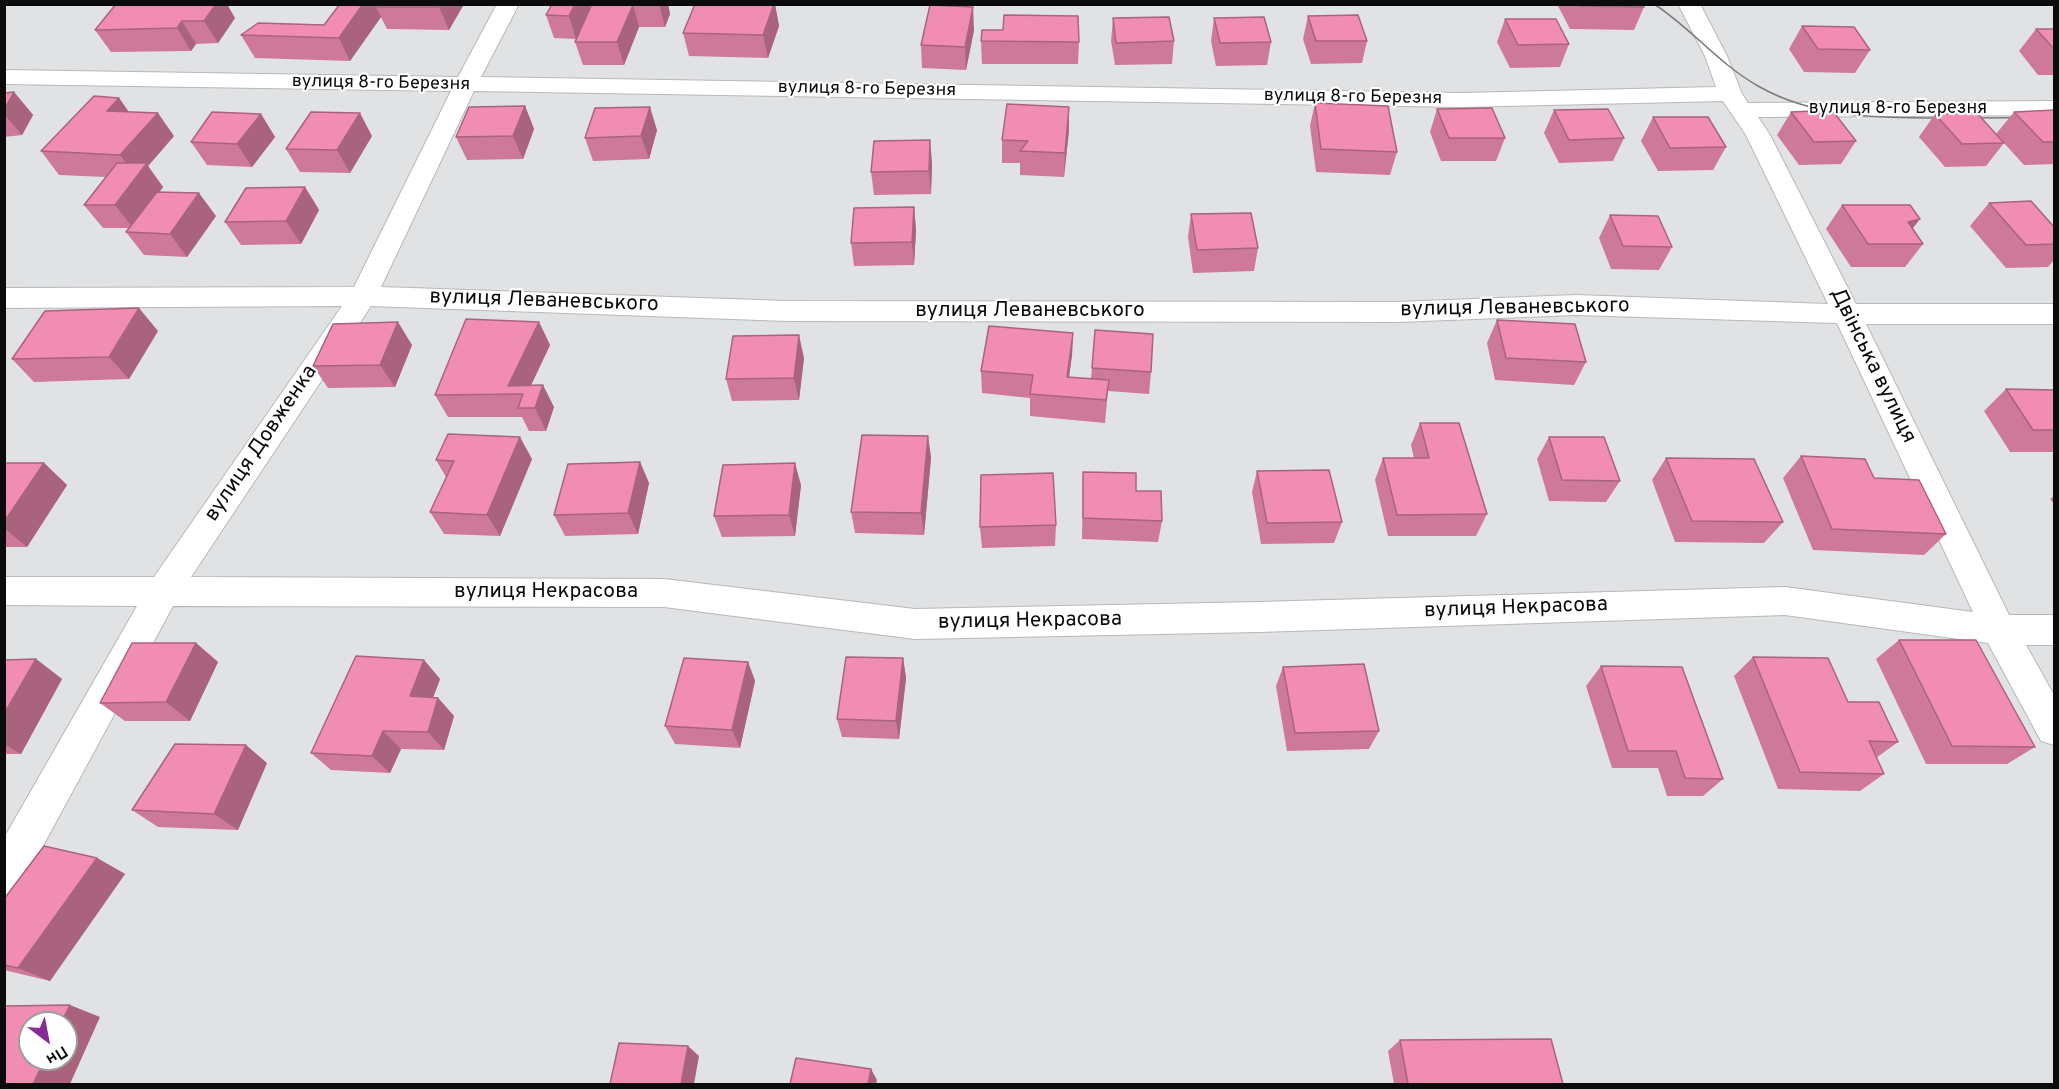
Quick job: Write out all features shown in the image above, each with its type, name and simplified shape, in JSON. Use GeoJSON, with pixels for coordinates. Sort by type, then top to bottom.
{"type":"FeatureCollection","features":[{"type":"Feature","properties":{"kind":"street","name":"вулиця Довженка"},"geometry":{"type":"LineString","coordinates":[[4,878],[162,592],[363,296],[465,86],[508,4]]}},
{"type":"Feature","properties":{"kind":"street","name":"Двінська вулиця"},"geometry":{"type":"LineString","coordinates":[[1689,4],[1716,56],[1736,102],[1758,135],[1847,314],[1999,630],[2055,729]]}},
{"type":"Feature","properties":{"kind":"street","name":"вулиця 8-го Березня"},"geometry":{"type":"LineString","coordinates":[[4,77],[465,86],[2055,108]]}},
{"type":"Feature","properties":{"kind":"street","name":"вулиця Леваневського"},"geometry":{"type":"LineString","coordinates":[[4,298],[363,296],[799,312],[1397,312],[1576,304],[1847,314],[2055,314]]}},
{"type":"Feature","properties":{"kind":"street","name":"вулиця Некрасова"},"geometry":{"type":"LineString","coordinates":[[4,591],[664,593],[915,624],[1259,617],[1785,601],[1999,630],[2055,630]]}},
{"type":"Feature","properties":{"kind":"building"},"geometry":{"type":"Polygon","coordinates":[[[116,4],[216,4],[204,21],[182,21],[177,28],[95,30],[116,4]]]}},
{"type":"Feature","properties":{"kind":"building"},"geometry":{"type":"Polygon","coordinates":[[[340,4],[363,4],[339,38],[241,35],[258,23],[324,25],[340,4]]]}},
{"type":"Feature","properties":{"kind":"building"},"geometry":{"type":"Polygon","coordinates":[[[378,4],[441,4],[439,7],[376,7],[378,4]]]}},
{"type":"Feature","properties":{"kind":"building"},"geometry":{"type":"Polygon","coordinates":[[[552,4],[575,4],[569,16],[546,15],[552,4]]]}},
{"type":"Feature","properties":{"kind":"building"},"geometry":{"type":"Polygon","coordinates":[[[592,4],[659,4],[633,5],[617,42],[575,42],[592,4]]]}},
{"type":"Feature","properties":{"kind":"building"},"geometry":{"type":"Polygon","coordinates":[[[695,4],[774,4],[763,35],[683,33],[695,4]]]}},
{"type":"Feature","properties":{"kind":"building"},"geometry":{"type":"Polygon","coordinates":[[[1578,4],[1643,4],[1644,7],[1579,6],[1578,4]]]}},
{"type":"Feature","properties":{"kind":"building"},"geometry":{"type":"Polygon","coordinates":[[[930,5],[973,7],[965,47],[921,45],[930,5]]]}},
{"type":"Feature","properties":{"kind":"building"},"geometry":{"type":"Polygon","coordinates":[[[1004,15],[1078,16],[1079,42],[981,41],[982,30],[1003,30],[1004,15]]]}},
{"type":"Feature","properties":{"kind":"building"},"geometry":{"type":"Polygon","coordinates":[[[1358,15],[1367,41],[1316,41],[1308,16],[1358,15]]]}},
{"type":"Feature","properties":{"kind":"building"},"geometry":{"type":"Polygon","coordinates":[[[1169,17],[1174,41],[1116,43],[1113,18],[1169,17]]]}},
{"type":"Feature","properties":{"kind":"building"},"geometry":{"type":"Polygon","coordinates":[[[1264,17],[1271,42],[1220,43],[1214,18],[1264,17]]]}},
{"type":"Feature","properties":{"kind":"building"},"geometry":{"type":"Polygon","coordinates":[[[1505,19],[1556,19],[1569,44],[1518,45],[1505,19]]]}},
{"type":"Feature","properties":{"kind":"building"},"geometry":{"type":"Polygon","coordinates":[[[1802,26],[1854,27],[1870,50],[1818,49],[1802,26]]]}},
{"type":"Feature","properties":{"kind":"building"},"geometry":{"type":"Polygon","coordinates":[[[2036,29],[2055,29],[2055,50],[2036,29]]]}},
{"type":"Feature","properties":{"kind":"building"},"geometry":{"type":"Polygon","coordinates":[[[14,92],[4,110],[4,93],[14,92]]]}},
{"type":"Feature","properties":{"kind":"building"},"geometry":{"type":"Polygon","coordinates":[[[94,96],[119,98],[107,111],[158,113],[120,155],[41,151],[94,96]]]}},
{"type":"Feature","properties":{"kind":"building"},"geometry":{"type":"Polygon","coordinates":[[[1315,103],[1388,106],[1397,152],[1321,149],[1315,103]]]}},
{"type":"Feature","properties":{"kind":"building"},"geometry":{"type":"Polygon","coordinates":[[[1007,104],[1069,107],[1065,153],[1020,151],[1028,141],[1002,140],[1007,104]]]}},
{"type":"Feature","properties":{"kind":"building"},"geometry":{"type":"Polygon","coordinates":[[[525,106],[513,136],[456,137],[469,107],[525,106]]]}},
{"type":"Feature","properties":{"kind":"building"},"geometry":{"type":"Polygon","coordinates":[[[650,107],[641,136],[585,138],[595,108],[650,107]]]}},
{"type":"Feature","properties":{"kind":"building"},"geometry":{"type":"Polygon","coordinates":[[[1492,108],[1505,138],[1449,138],[1437,109],[1492,108]]]}},
{"type":"Feature","properties":{"kind":"building"},"geometry":{"type":"Polygon","coordinates":[[[1608,109],[1624,138],[1569,140],[1554,110],[1608,109]]]}},
{"type":"Feature","properties":{"kind":"building"},"geometry":{"type":"Polygon","coordinates":[[[1832,110],[1856,141],[1814,142],[1791,112],[1832,110]]]}},
{"type":"Feature","properties":{"kind":"building"},"geometry":{"type":"Polygon","coordinates":[[[2055,110],[2055,142],[2043,142],[2014,112],[2055,110]]]}},
{"type":"Feature","properties":{"kind":"building"},"geometry":{"type":"Polygon","coordinates":[[[212,112],[261,114],[237,144],[191,142],[212,112]]]}},
{"type":"Feature","properties":{"kind":"building"},"geometry":{"type":"Polygon","coordinates":[[[311,112],[360,113],[337,150],[286,149],[311,112]]]}},
{"type":"Feature","properties":{"kind":"building"},"geometry":{"type":"Polygon","coordinates":[[[1976,112],[2004,143],[1962,144],[1935,114],[1976,112]]]}},
{"type":"Feature","properties":{"kind":"building"},"geometry":{"type":"Polygon","coordinates":[[[1653,117],[1708,117],[1726,147],[1670,148],[1653,117]]]}},
{"type":"Feature","properties":{"kind":"building"},"geometry":{"type":"Polygon","coordinates":[[[930,140],[929,171],[871,172],[874,141],[930,140]]]}},
{"type":"Feature","properties":{"kind":"building"},"geometry":{"type":"Polygon","coordinates":[[[117,163],[147,163],[115,205],[84,205],[117,163]]]}},
{"type":"Feature","properties":{"kind":"building"},"geometry":{"type":"Polygon","coordinates":[[[305,187],[286,221],[225,222],[246,188],[305,187]]]}},
{"type":"Feature","properties":{"kind":"building"},"geometry":{"type":"Polygon","coordinates":[[[157,192],[199,193],[170,234],[126,232],[157,192]]]}},
{"type":"Feature","properties":{"kind":"building"},"geometry":{"type":"Polygon","coordinates":[[[2031,201],[2055,228],[2055,244],[2026,245],[1989,203],[2031,201]]]}},
{"type":"Feature","properties":{"kind":"building"},"geometry":{"type":"Polygon","coordinates":[[[1842,205],[1910,205],[1920,219],[1908,222],[1923,244],[1868,244],[1842,205]]]}},
{"type":"Feature","properties":{"kind":"building"},"geometry":{"type":"Polygon","coordinates":[[[914,207],[912,242],[851,243],[854,208],[914,207]]]}},
{"type":"Feature","properties":{"kind":"building"},"geometry":{"type":"Polygon","coordinates":[[[1251,213],[1258,248],[1197,250],[1191,214],[1251,213]]]}},
{"type":"Feature","properties":{"kind":"building"},"geometry":{"type":"Polygon","coordinates":[[[1610,215],[1658,216],[1672,247],[1623,246],[1610,215]]]}},
{"type":"Feature","properties":{"kind":"building"},"geometry":{"type":"Polygon","coordinates":[[[139,308],[109,357],[12,359],[45,311],[139,308]]]}},
{"type":"Feature","properties":{"kind":"building"},"geometry":{"type":"Polygon","coordinates":[[[466,319],[539,322],[508,386],[543,385],[535,408],[518,408],[523,394],[435,395],[466,319]]]}},
{"type":"Feature","properties":{"kind":"building"},"geometry":{"type":"Polygon","coordinates":[[[1497,320],[1575,324],[1586,362],[1506,358],[1497,320]]]}},
{"type":"Feature","properties":{"kind":"building"},"geometry":{"type":"Polygon","coordinates":[[[398,322],[380,365],[313,366],[333,324],[398,322]]]}},
{"type":"Feature","properties":{"kind":"building"},"geometry":{"type":"Polygon","coordinates":[[[989,326],[1073,333],[1067,377],[1109,380],[1106,400],[1030,394],[1033,375],[981,371],[989,326]]]}},
{"type":"Feature","properties":{"kind":"building"},"geometry":{"type":"Polygon","coordinates":[[[1095,330],[1153,334],[1151,372],[1092,368],[1095,330]]]}},
{"type":"Feature","properties":{"kind":"building"},"geometry":{"type":"Polygon","coordinates":[[[799,335],[794,378],[726,379],[733,336],[799,335]]]}},
{"type":"Feature","properties":{"kind":"building"},"geometry":{"type":"Polygon","coordinates":[[[2006,389],[2055,390],[2055,430],[2033,430],[2006,389]]]}},
{"type":"Feature","properties":{"kind":"building"},"geometry":{"type":"Polygon","coordinates":[[[1420,423],[1459,423],[1487,514],[1397,515],[1383,458],[1429,458],[1420,423]]]}},
{"type":"Feature","properties":{"kind":"building"},"geometry":{"type":"Polygon","coordinates":[[[448,434],[520,437],[487,515],[430,512],[454,461],[436,460],[448,434]]]}},
{"type":"Feature","properties":{"kind":"building"},"geometry":{"type":"Polygon","coordinates":[[[862,435],[928,436],[921,513],[851,512],[862,435]]]}},
{"type":"Feature","properties":{"kind":"building"},"geometry":{"type":"Polygon","coordinates":[[[1549,437],[1604,437],[1620,481],[1562,480],[1549,437]]]}},
{"type":"Feature","properties":{"kind":"building"},"geometry":{"type":"Polygon","coordinates":[[[1801,456],[1865,459],[1874,478],[1919,480],[1946,534],[1832,529],[1801,456]]]}},
{"type":"Feature","properties":{"kind":"building"},"geometry":{"type":"Polygon","coordinates":[[[1666,458],[1754,459],[1783,522],[1692,521],[1666,458]]]}},
{"type":"Feature","properties":{"kind":"building"},"geometry":{"type":"Polygon","coordinates":[[[640,462],[628,513],[554,515],[568,464],[640,462]]]}},
{"type":"Feature","properties":{"kind":"building"},"geometry":{"type":"Polygon","coordinates":[[[4,463],[44,463],[4,522],[4,463]]]}},
{"type":"Feature","properties":{"kind":"building"},"geometry":{"type":"Polygon","coordinates":[[[795,463],[789,515],[714,516],[723,465],[795,463]]]}},
{"type":"Feature","properties":{"kind":"building"},"geometry":{"type":"Polygon","coordinates":[[[1329,470],[1342,522],[1267,523],[1257,471],[1329,470]]]}},
{"type":"Feature","properties":{"kind":"building"},"geometry":{"type":"Polygon","coordinates":[[[1083,472],[1136,473],[1136,491],[1161,491],[1162,521],[1083,518],[1083,472]]]}},
{"type":"Feature","properties":{"kind":"building"},"geometry":{"type":"Polygon","coordinates":[[[1053,473],[1056,525],[980,527],[981,475],[1053,473]]]}},
{"type":"Feature","properties":{"kind":"building"},"geometry":{"type":"Polygon","coordinates":[[[1899,640],[1976,640],[2035,747],[1952,746],[1899,640]]]}},
{"type":"Feature","properties":{"kind":"building"},"geometry":{"type":"Polygon","coordinates":[[[132,643],[196,643],[166,702],[100,703],[132,643]]]}},
{"type":"Feature","properties":{"kind":"building"},"geometry":{"type":"Polygon","coordinates":[[[356,656],[424,660],[410,696],[438,698],[428,732],[383,731],[372,756],[311,753],[356,656]]]}},
{"type":"Feature","properties":{"kind":"building"},"geometry":{"type":"Polygon","coordinates":[[[846,657],[903,658],[896,721],[837,719],[846,657]]]}},
{"type":"Feature","properties":{"kind":"building"},"geometry":{"type":"Polygon","coordinates":[[[1753,657],[1828,658],[1848,702],[1879,702],[1898,742],[1869,741],[1884,774],[1800,772],[1753,657]]]}},
{"type":"Feature","properties":{"kind":"building"},"geometry":{"type":"Polygon","coordinates":[[[684,658],[748,662],[732,730],[665,726],[684,658]]]}},
{"type":"Feature","properties":{"kind":"building"},"geometry":{"type":"Polygon","coordinates":[[[36,659],[4,714],[4,660],[36,659]]]}},
{"type":"Feature","properties":{"kind":"building"},"geometry":{"type":"Polygon","coordinates":[[[1364,664],[1379,731],[1295,733],[1283,667],[1364,664]]]}},
{"type":"Feature","properties":{"kind":"building"},"geometry":{"type":"Polygon","coordinates":[[[1601,666],[1682,667],[1723,779],[1685,778],[1676,751],[1628,751],[1601,666]]]}},
{"type":"Feature","properties":{"kind":"building"},"geometry":{"type":"Polygon","coordinates":[[[175,744],[246,745],[214,814],[132,810],[175,744]]]}},
{"type":"Feature","properties":{"kind":"building"},"geometry":{"type":"Polygon","coordinates":[[[44,846],[97,858],[18,968],[4,965],[4,899],[44,846]]]}},
{"type":"Feature","properties":{"kind":"building"},"geometry":{"type":"Polygon","coordinates":[[[70,1005],[67,1011],[18,1011],[18,1071],[39,1071],[33,1084],[4,1084],[4,1006],[70,1005]]]}},
{"type":"Feature","properties":{"kind":"building"},"geometry":{"type":"Polygon","coordinates":[[[1551,1039],[1563,1084],[1408,1084],[1400,1040],[1551,1039]]]}},
{"type":"Feature","properties":{"kind":"building"},"geometry":{"type":"Polygon","coordinates":[[[619,1043],[688,1046],[681,1084],[610,1084],[619,1043]]]}},
{"type":"Feature","properties":{"kind":"building"},"geometry":{"type":"Polygon","coordinates":[[[796,1058],[871,1069],[868,1084],[790,1084],[796,1058]]]}},
{"type":"Feature","properties":{"kind":"tram line"},"geometry":{"type":"LineString","coordinates":[[1654,4],[1744,77],[1779,97],[1801,104],[1846,114],[1893,118],[2054,117]]}}]}
